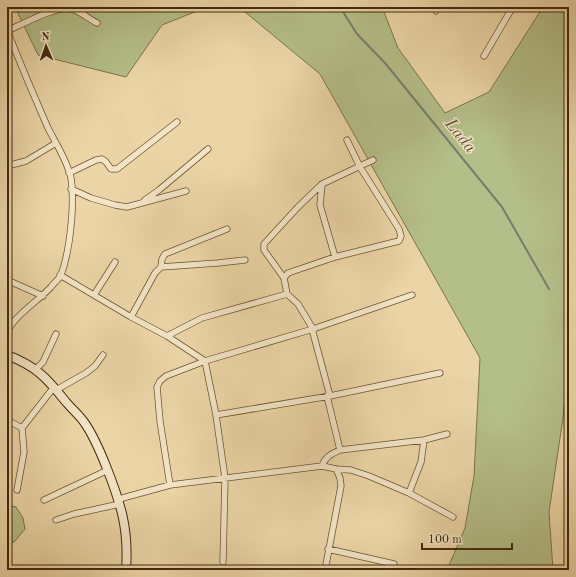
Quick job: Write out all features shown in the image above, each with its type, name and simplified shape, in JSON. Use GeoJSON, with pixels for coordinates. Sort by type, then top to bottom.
{"type":"FeatureCollection","features":[{"type":"Feature","properties":{"kind":"street"},"geometry":{"type":"LineString","coordinates":[[484,56],[514,7]]}},
{"type":"Feature","properties":{"kind":"street"},"geometry":{"type":"LineString","coordinates":[[7,332],[9,323],[43,296],[60,275],[70,239],[72,210],[69,173],[29,85],[7,30],[55,10],[65,8],[73,9],[97,23]]}},
{"type":"Feature","properties":{"kind":"street"},"geometry":{"type":"LineString","coordinates":[[69,173],[96,160],[102,159],[112,168],[117,169],[177,122]]}},
{"type":"Feature","properties":{"kind":"street"},"geometry":{"type":"LineString","coordinates":[[284,278],[288,273],[335,257],[399,241],[401,236],[399,229],[360,167],[347,140]]}},
{"type":"Feature","properties":{"kind":"street"},"geometry":{"type":"LineString","coordinates":[[7,166],[26,161],[56,143]]}},
{"type":"Feature","properties":{"kind":"street"},"geometry":{"type":"LineString","coordinates":[[141,202],[159,190],[208,149]]}},
{"type":"Feature","properties":{"kind":"street"},"geometry":{"type":"LineString","coordinates":[[340,450],[329,396],[312,329],[298,304],[287,294],[284,278],[264,250],[264,244],[298,207],[322,184],[373,160]]}},
{"type":"Feature","properties":{"kind":"street"},"geometry":{"type":"LineString","coordinates":[[322,184],[320,205],[335,257]]}},
{"type":"Feature","properties":{"kind":"street"},"geometry":{"type":"LineString","coordinates":[[71,189],[90,198],[127,207],[186,191]]}},
{"type":"Feature","properties":{"kind":"street"},"geometry":{"type":"LineString","coordinates":[[132,317],[155,273],[161,266],[162,259],[165,254],[227,230]]}},
{"type":"Feature","properties":{"kind":"street"},"geometry":{"type":"LineString","coordinates":[[161,266],[245,260]]}},
{"type":"Feature","properties":{"kind":"street"},"geometry":{"type":"LineString","coordinates":[[94,295],[115,262]]}},
{"type":"Feature","properties":{"kind":"street"},"geometry":{"type":"LineString","coordinates":[[60,275],[167,336],[206,361],[216,415],[225,478],[223,562]]}},
{"type":"Feature","properties":{"kind":"street"},"geometry":{"type":"LineString","coordinates":[[7,280],[43,296]]}},
{"type":"Feature","properties":{"kind":"street"},"geometry":{"type":"LineString","coordinates":[[167,336],[202,318],[287,294]]}},
{"type":"Feature","properties":{"kind":"street"},"geometry":{"type":"LineString","coordinates":[[170,485],[160,421],[157,387],[160,381],[166,376],[206,361],[312,329],[412,295]]}},
{"type":"Feature","properties":{"kind":"street"},"geometry":{"type":"LineString","coordinates":[[35,370],[43,362],[56,334]]}},
{"type":"Feature","properties":{"kind":"street"},"geometry":{"type":"LineString","coordinates":[[7,355],[24,361],[46,378],[85,423],[97,443],[120,502],[128,539],[127,570],[110,570]]}},
{"type":"Feature","properties":{"kind":"street"},"geometry":{"type":"LineString","coordinates":[[17,490],[24,452],[22,428],[55,388],[86,373],[95,366],[104,355]]}},
{"type":"Feature","properties":{"kind":"street"},"geometry":{"type":"LineString","coordinates":[[216,415],[329,396],[440,374]]}},
{"type":"Feature","properties":{"kind":"street"},"geometry":{"type":"LineString","coordinates":[[7,420],[22,428]]}},
{"type":"Feature","properties":{"kind":"street"},"geometry":{"type":"LineString","coordinates":[[322,466],[324,459],[340,450],[424,440],[447,434]]}},
{"type":"Feature","properties":{"kind":"street"},"geometry":{"type":"LineString","coordinates":[[409,493],[421,462],[424,440]]}},
{"type":"Feature","properties":{"kind":"street"},"geometry":{"type":"LineString","coordinates":[[56,520],[120,502],[170,485],[322,466],[351,470],[409,493],[453,517]]}},
{"type":"Feature","properties":{"kind":"street"},"geometry":{"type":"LineString","coordinates":[[325,570],[341,486],[340,478],[336,469]]}},
{"type":"Feature","properties":{"kind":"street"},"geometry":{"type":"LineString","coordinates":[[44,500],[108,470]]}},
{"type":"Feature","properties":{"kind":"street"},"geometry":{"type":"LineString","coordinates":[[328,549],[394,564]]}},
{"type":"Feature","properties":{"kind":"green space"},"geometry":{"type":"Polygon","coordinates":[[[15,7],[207,7],[162,25],[126,77],[38,55],[15,7]]]}},
{"type":"Feature","properties":{"kind":"green space"},"geometry":{"type":"Polygon","coordinates":[[[239,7],[382,7],[398,48],[445,113],[489,92],[543,7],[569,7],[569,354],[563,418],[549,512],[553,570],[447,570],[465,528],[474,476],[480,358],[320,74],[239,7]]]}},
{"type":"Feature","properties":{"kind":"green space"},"geometry":{"type":"Polygon","coordinates":[[[7,505],[16,507],[23,518],[25,529],[15,541],[7,546],[7,505]]]}},
{"type":"Feature","properties":{"kind":"waterway","name":"Lada"},"geometry":{"type":"LineString","coordinates":[[340,7],[357,34],[385,63],[502,207],[549,289]]}}]}
